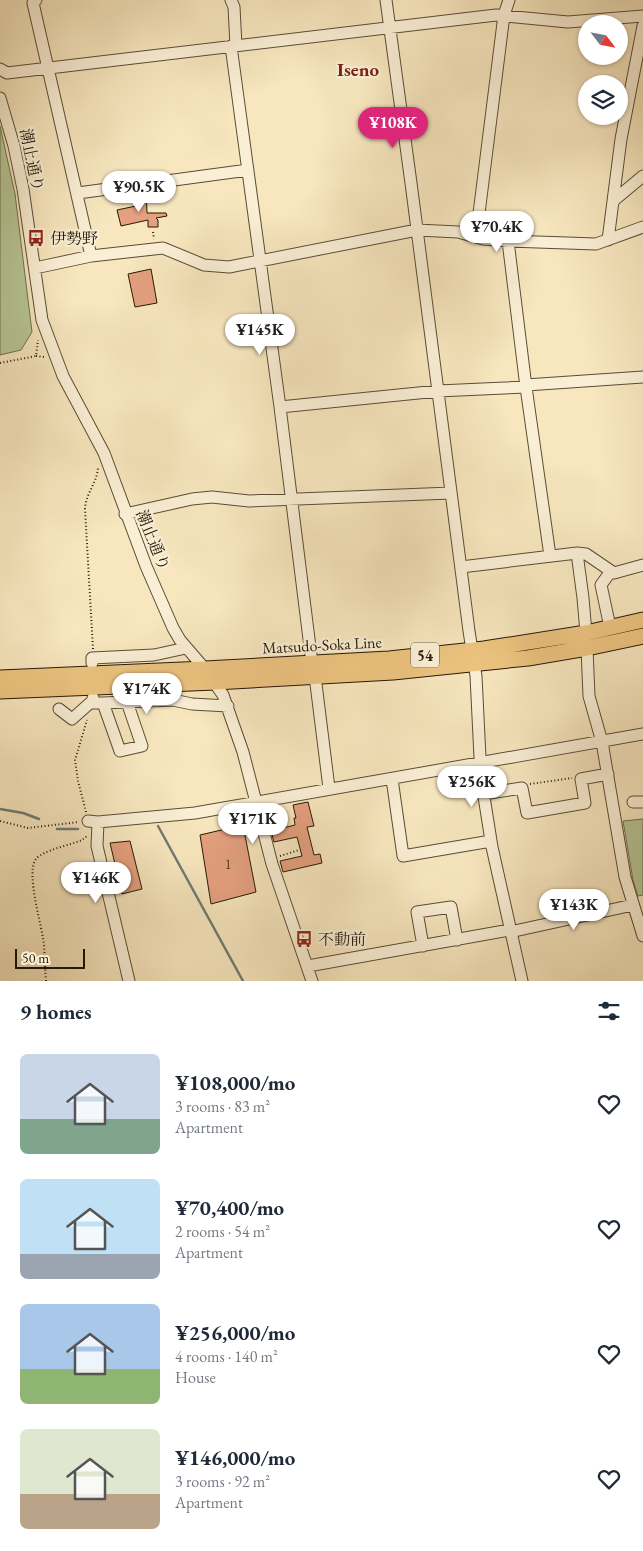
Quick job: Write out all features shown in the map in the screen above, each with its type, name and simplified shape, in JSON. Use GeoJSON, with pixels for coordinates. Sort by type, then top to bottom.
{"type":"FeatureCollection","features":[{"type":"Feature","properties":{"kind":"main road","name":"Matsudo-Soka Line"},"geometry":{"type":"LineString","coordinates":[[586,640],[610,627],[643,620]]}},
{"type":"Feature","properties":{"kind":"main road","name":"Matsudo-Soka Line"},"geometry":{"type":"LineString","coordinates":[[0,678],[79,682],[215,682],[389,659],[474,658],[586,640],[643,636]]}},
{"type":"Feature","properties":{"kind":"main road","name":"Matsudo-Soka Line"},"geometry":{"type":"LineString","coordinates":[[0,691],[205,669],[313,669]]}},
{"type":"Feature","properties":{"kind":"street"},"geometry":{"type":"LineString","coordinates":[[36,0],[33,3],[91,256]]}},
{"type":"Feature","properties":{"kind":"street"},"geometry":{"type":"LineString","coordinates":[[231,0],[234,7],[234,46],[248,170],[330,788]]}},
{"type":"Feature","properties":{"kind":"street"},"geometry":{"type":"LineString","coordinates":[[386,0],[474,658],[479,764],[483,794],[491,841],[522,981]]}},
{"type":"Feature","properties":{"kind":"street"},"geometry":{"type":"LineString","coordinates":[[476,237],[504,16],[509,0]]}},
{"type":"Feature","properties":{"kind":"street"},"geometry":{"type":"LineString","coordinates":[[0,69],[7,73],[496,14],[568,22],[643,16]]}},
{"type":"Feature","properties":{"kind":"street"},"geometry":{"type":"LineString","coordinates":[[608,240],[620,139],[643,26]]}},
{"type":"Feature","properties":{"kind":"street","name":"潮止通り"},"geometry":{"type":"LineString","coordinates":[[0,98],[20,172],[42,320],[63,376],[104,454],[126,514],[173,628],[186,648],[215,682],[228,706],[243,752],[270,859],[312,981]]}},
{"type":"Feature","properties":{"kind":"street"},"geometry":{"type":"LineString","coordinates":[[78,193],[248,170]]}},
{"type":"Feature","properties":{"kind":"street"},"geometry":{"type":"LineString","coordinates":[[612,201],[643,176]]}},
{"type":"Feature","properties":{"kind":"street"},"geometry":{"type":"LineString","coordinates":[[35,268],[91,256],[163,248],[212,266],[229,266],[417,230],[458,232],[476,237],[508,241],[596,244],[643,227]]}},
{"type":"Feature","properties":{"kind":"street"},"geometry":{"type":"LineString","coordinates":[[508,241],[550,556]]}},
{"type":"Feature","properties":{"kind":"street"},"geometry":{"type":"LineString","coordinates":[[280,407],[438,392],[643,378]]}},
{"type":"Feature","properties":{"kind":"street"},"geometry":{"type":"LineString","coordinates":[[126,514],[200,498],[220,497],[238,501],[292,500],[451,492]]}},
{"type":"Feature","properties":{"kind":"street"},"geometry":{"type":"LineString","coordinates":[[577,553],[583,598],[589,696],[602,742],[625,877],[643,936]]}},
{"type":"Feature","properties":{"kind":"street"},"geometry":{"type":"LineString","coordinates":[[461,567],[577,553],[586,554],[614,574],[643,565]]}},
{"type":"Feature","properties":{"kind":"street"},"geometry":{"type":"LineString","coordinates":[[610,627],[601,585],[611,571]]}},
{"type":"Feature","properties":{"kind":"street"},"geometry":{"type":"LineString","coordinates":[[92,660],[154,656],[186,648]]}},
{"type":"Feature","properties":{"kind":"street"},"geometry":{"type":"LineString","coordinates":[[59,709],[72,719],[90,703],[96,701],[173,700],[192,704],[228,706]]}},
{"type":"Feature","properties":{"kind":"street"},"geometry":{"type":"LineString","coordinates":[[96,701],[120,751],[142,746],[127,702]]}},
{"type":"Feature","properties":{"kind":"street"},"geometry":{"type":"LineString","coordinates":[[130,981],[97,846],[93,822],[195,813],[643,734]]}},
{"type":"Feature","properties":{"kind":"street"},"geometry":{"type":"LineString","coordinates":[[483,794],[522,788],[527,812],[585,803],[581,779],[608,774]]}},
{"type":"Feature","properties":{"kind":"street"},"geometry":{"type":"LineString","coordinates":[[392,779],[403,856],[491,841]]}},
{"type":"Feature","properties":{"kind":"street"},"geometry":{"type":"LineString","coordinates":[[308,966],[510,931],[633,905]]}},
{"type":"Feature","properties":{"kind":"street"},"geometry":{"type":"LineString","coordinates":[[423,946],[417,912],[451,907],[457,940]]}},
{"type":"Feature","properties":{"kind":"path"},"geometry":{"type":"LineString","coordinates":[[36,356],[42,320]]}},
{"type":"Feature","properties":{"kind":"path"},"geometry":{"type":"LineString","coordinates":[[0,363],[36,356],[45,357],[48,364]]}},
{"type":"Feature","properties":{"kind":"path"},"geometry":{"type":"LineString","coordinates":[[92,660],[93,637],[85,509],[86,498],[98,476],[97,462]]}},
{"type":"Feature","properties":{"kind":"path"},"geometry":{"type":"LineString","coordinates":[[46,981],[44,945],[33,882],[33,865],[36,858],[87,837],[93,822],[78,781],[75,760],[96,701]]}},
{"type":"Feature","properties":{"kind":"path"},"geometry":{"type":"LineString","coordinates":[[522,788],[525,785],[578,777],[581,779]]}},
{"type":"Feature","properties":{"kind":"path"},"geometry":{"type":"LineString","coordinates":[[0,821],[28,828],[93,822]]}},
{"type":"Feature","properties":{"kind":"path"},"geometry":{"type":"LineString","coordinates":[[270,859],[300,850]]}},
{"type":"Feature","properties":{"kind":"green space"},"geometry":{"type":"Polygon","coordinates":[[[0,126],[15,194],[32,332],[21,350],[0,355],[0,126]]]}},
{"type":"Feature","properties":{"kind":"green space"},"geometry":{"type":"Polygon","coordinates":[[[643,819],[643,895],[638,896],[633,880],[623,821],[643,819]]]}},
{"type":"Feature","properties":{"kind":"building"},"geometry":{"type":"Polygon","coordinates":[[[146,191],[147,213],[166,213],[167,216],[156,218],[158,220],[158,227],[148,227],[148,220],[121,226],[117,210],[136,206],[138,203],[137,193],[146,191]]]}},
{"type":"Feature","properties":{"kind":"building"},"geometry":{"type":"Polygon","coordinates":[[[151,269],[157,303],[135,307],[128,274],[151,269]]]}},
{"type":"Feature","properties":{"kind":"building"},"geometry":{"type":"Polygon","coordinates":[[[308,802],[314,826],[307,827],[314,855],[320,854],[322,863],[283,872],[280,861],[302,856],[297,837],[274,842],[271,831],[295,825],[294,818],[296,818],[293,805],[308,802]]]}},
{"type":"Feature","properties":{"kind":"building"},"geometry":{"type":"Polygon","coordinates":[[[243,825],[256,892],[211,904],[200,835],[243,825]]]}},
{"type":"Feature","properties":{"kind":"building"},"geometry":{"type":"Polygon","coordinates":[[[130,841],[142,889],[122,894],[110,843],[130,841]]]}},
{"type":"Feature","properties":{"kind":"waterway"},"geometry":{"type":"LineString","coordinates":[[0,809],[23,813],[39,819]]}},
{"type":"Feature","properties":{"kind":"waterway"},"geometry":{"type":"LineString","coordinates":[[158,826],[243,981]]}},
{"type":"Feature","properties":{"kind":"waterway"},"geometry":{"type":"LineString","coordinates":[[57,829],[78,829]]}},
{"type":"Feature","properties":{"kind":"place","name":"伊勢野"},"geometry":{"type":"Point","coordinates":[36,238]}},
{"type":"Feature","properties":{"kind":"place","name":"不動前"},"geometry":{"type":"Point","coordinates":[304,939]}},
{"type":"Feature","properties":{"kind":"district","name":"Iseno"},"geometry":{"type":"Point","coordinates":[358,69]}}]}
